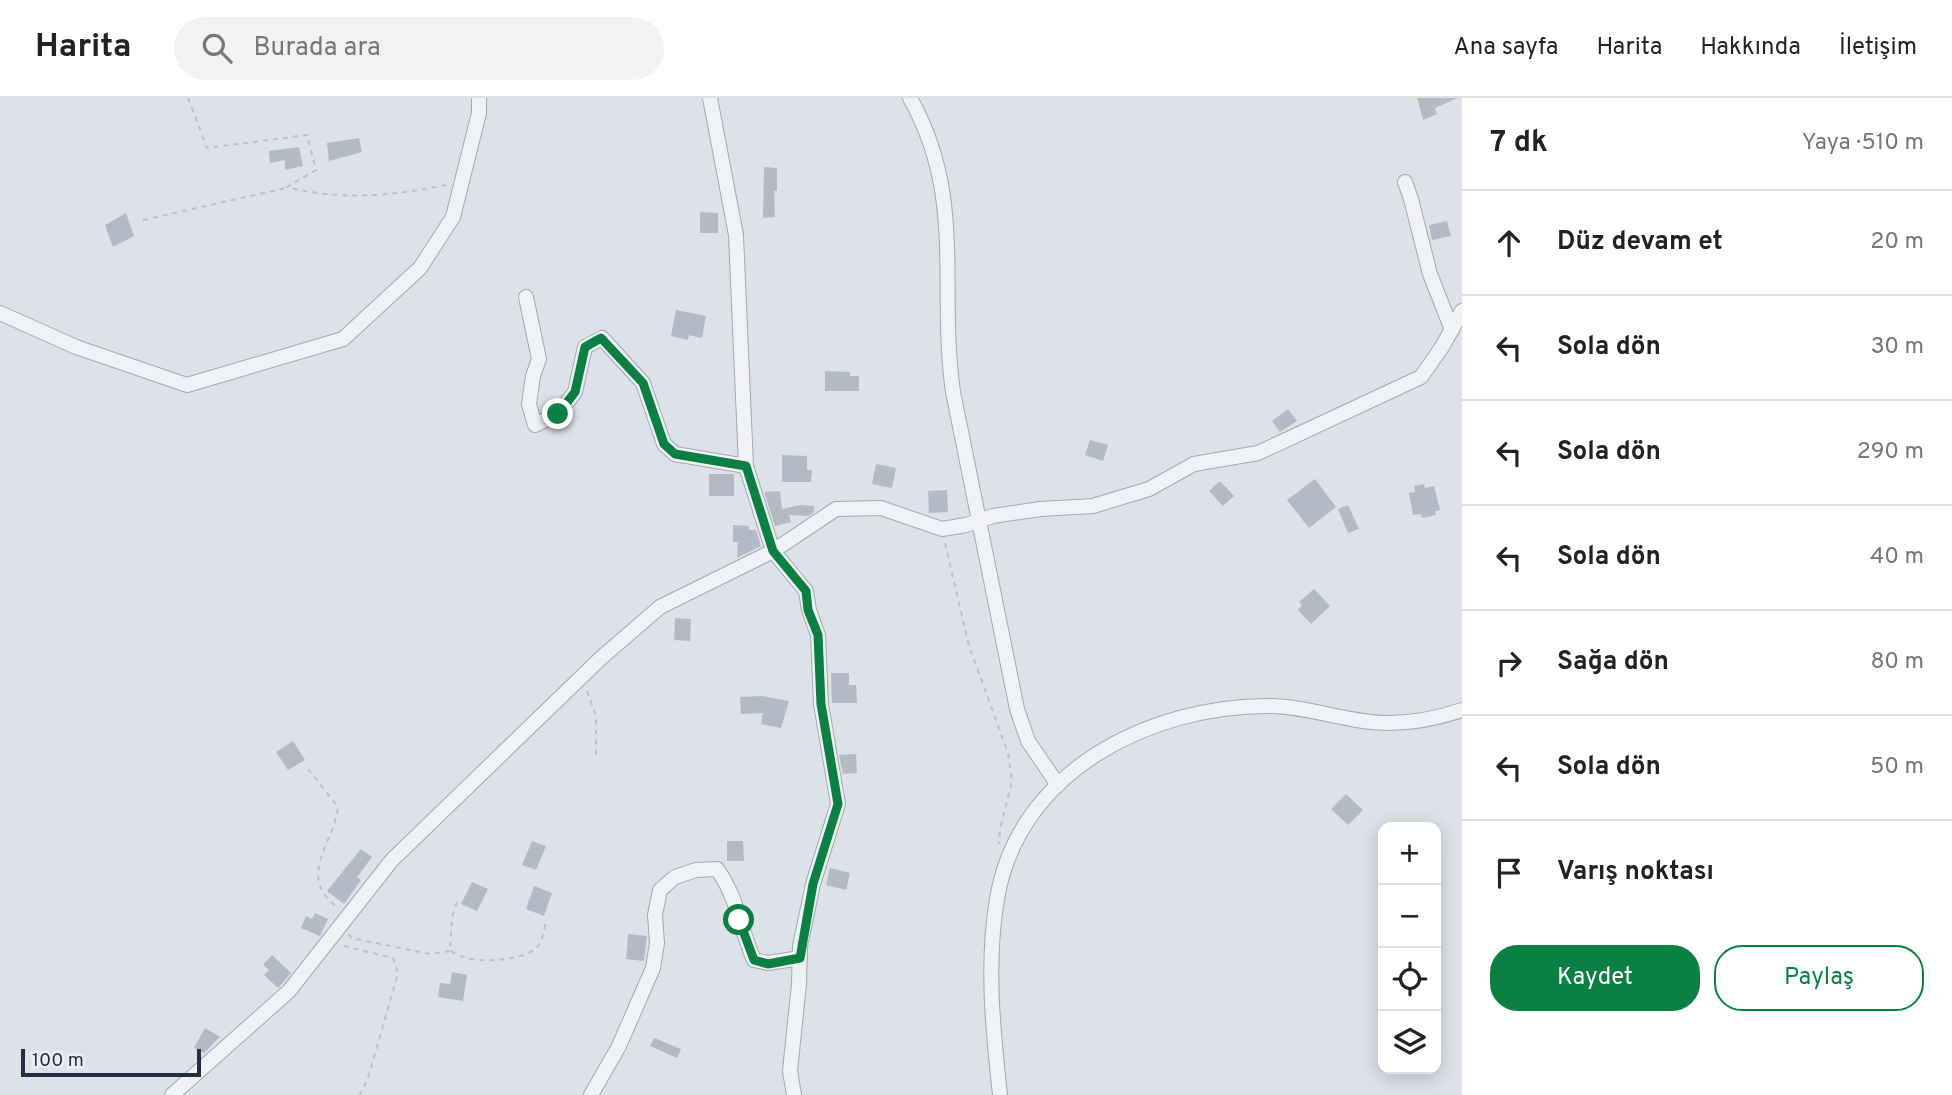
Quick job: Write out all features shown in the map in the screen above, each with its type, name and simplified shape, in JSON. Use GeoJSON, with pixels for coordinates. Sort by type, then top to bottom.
{"type":"FeatureCollection","features":[{"type":"Feature","properties":{"kind":"street"},"geometry":{"type":"LineString","coordinates":[[0,313],[76,347],[187,385],[344,339],[420,268],[453,217],[479,113],[479,98]]}},
{"type":"Feature","properties":{"kind":"street"},"geometry":{"type":"LineString","coordinates":[[710,98],[736,235],[746,466],[773,551],[806,591],[808,610],[818,635],[821,704],[838,804],[813,884],[800,958],[790,1071],[794,1095]]}},
{"type":"Feature","properties":{"kind":"street"},"geometry":{"type":"LineString","coordinates":[[910,98],[932,146],[945,204],[950,368],[978,521],[1020,719],[1035,753],[1058,785]]}},
{"type":"Feature","properties":{"kind":"street"},"geometry":{"type":"LineString","coordinates":[[1405,182],[1412,199],[1430,274],[1451,330]]}},
{"type":"Feature","properties":{"kind":"street"},"geometry":{"type":"LineString","coordinates":[[526,297],[539,359],[533,376],[529,404],[535,425],[558,414],[575,392],[585,347],[601,338],[643,383],[664,444],[675,454],[746,466]]}},
{"type":"Feature","properties":{"kind":"street"},"geometry":{"type":"LineString","coordinates":[[172,1095],[289,991],[392,860],[582,677],[660,607],[773,551],[836,509],[881,508],[942,529],[993,516],[1040,509],[1093,506],[1149,488],[1194,464],[1258,453],[1421,377],[1462,311]]}},
{"type":"Feature","properties":{"kind":"street"},"geometry":{"type":"LineString","coordinates":[[1000,1095],[991,1011],[997,898],[1008,859],[1025,826],[1058,785],[1082,764],[1118,740],[1151,726],[1196,713],[1236,707],[1308,709],[1387,723],[1413,722],[1462,710]]}},
{"type":"Feature","properties":{"kind":"street"},"geometry":{"type":"LineString","coordinates":[[592,1095],[619,1046],[653,968],[657,943],[655,915],[660,890],[675,877],[696,870],[717,869],[733,895],[743,933],[754,960],[768,964],[800,958]]}},
{"type":"Feature","properties":{"kind":"path"},"geometry":{"type":"LineString","coordinates":[[143,220],[287,187],[316,170],[307,135],[207,148],[188,98]]}},
{"type":"Feature","properties":{"kind":"path"},"geometry":{"type":"LineString","coordinates":[[287,187],[318,195],[399,195],[462,182]]}},
{"type":"Feature","properties":{"kind":"path"},"geometry":{"type":"LineString","coordinates":[[942,529],[969,646],[1007,753],[1012,781],[999,843]]}},
{"type":"Feature","properties":{"kind":"path"},"geometry":{"type":"LineString","coordinates":[[582,677],[596,716],[596,757]]}},
{"type":"Feature","properties":{"kind":"path"},"geometry":{"type":"LineString","coordinates":[[308,769],[338,807],[337,817],[323,852],[318,879],[319,890],[351,938],[430,954],[450,951],[460,958],[482,961],[504,959],[535,949],[544,935],[545,924]]}},
{"type":"Feature","properties":{"kind":"path"},"geometry":{"type":"LineString","coordinates":[[450,951],[452,917],[458,899]]}},
{"type":"Feature","properties":{"kind":"path"},"geometry":{"type":"LineString","coordinates":[[342,925],[343,946],[393,958],[398,973],[368,1078],[360,1095]]}},
{"type":"Feature","properties":{"kind":"building"},"geometry":{"type":"Polygon","coordinates":[[[1417,98],[1458,98],[1435,108],[1437,114],[1423,120],[1417,98]]]}},
{"type":"Feature","properties":{"kind":"building"},"geometry":{"type":"Polygon","coordinates":[[[359,138],[362,152],[329,161],[327,143],[359,138]]]}},
{"type":"Feature","properties":{"kind":"building"},"geometry":{"type":"Polygon","coordinates":[[[299,147],[303,166],[285,170],[285,160],[270,163],[269,151],[299,147]]]}},
{"type":"Feature","properties":{"kind":"building"},"geometry":{"type":"Polygon","coordinates":[[[764,167],[777,168],[775,217],[763,218],[764,167]]]}},
{"type":"Feature","properties":{"kind":"building"},"geometry":{"type":"Polygon","coordinates":[[[700,212],[718,213],[718,233],[700,233],[700,212]]]}},
{"type":"Feature","properties":{"kind":"building"},"geometry":{"type":"Polygon","coordinates":[[[126,213],[134,236],[113,247],[105,225],[126,213]]]}},
{"type":"Feature","properties":{"kind":"building"},"geometry":{"type":"Polygon","coordinates":[[[1447,221],[1451,236],[1432,240],[1429,225],[1447,221]]]}},
{"type":"Feature","properties":{"kind":"building"},"geometry":{"type":"Polygon","coordinates":[[[676,310],[706,316],[702,338],[689,335],[688,340],[671,336],[676,310]]]}},
{"type":"Feature","properties":{"kind":"building"},"geometry":{"type":"Polygon","coordinates":[[[825,371],[850,372],[850,376],[859,376],[859,391],[825,391],[825,371]]]}},
{"type":"Feature","properties":{"kind":"building"},"geometry":{"type":"Polygon","coordinates":[[[1288,409],[1297,421],[1280,432],[1272,421],[1288,409]]]}},
{"type":"Feature","properties":{"kind":"building"},"geometry":{"type":"Polygon","coordinates":[[[1090,440],[1108,445],[1103,461],[1085,455],[1090,440]]]}},
{"type":"Feature","properties":{"kind":"building"},"geometry":{"type":"Polygon","coordinates":[[[782,455],[807,456],[807,470],[812,470],[811,482],[782,482],[782,455]]]}},
{"type":"Feature","properties":{"kind":"building"},"geometry":{"type":"Polygon","coordinates":[[[876,464],[896,468],[892,488],[872,484],[876,464]]]}},
{"type":"Feature","properties":{"kind":"building"},"geometry":{"type":"Polygon","coordinates":[[[709,474],[734,474],[734,496],[709,496],[709,474]]]}},
{"type":"Feature","properties":{"kind":"building"},"geometry":{"type":"Polygon","coordinates":[[[1315,479],[1336,507],[1309,528],[1287,500],[1315,479]]]}},
{"type":"Feature","properties":{"kind":"building"},"geometry":{"type":"Polygon","coordinates":[[[1220,481],[1234,496],[1223,506],[1209,491],[1220,481]]]}},
{"type":"Feature","properties":{"kind":"building"},"geometry":{"type":"Polygon","coordinates":[[[1424,484],[1425,488],[1434,486],[1440,510],[1435,511],[1436,515],[1422,518],[1421,514],[1413,515],[1409,493],[1415,492],[1414,486],[1424,484]]]}},
{"type":"Feature","properties":{"kind":"building"},"geometry":{"type":"Polygon","coordinates":[[[947,490],[948,512],[929,513],[928,491],[947,490]]]}},
{"type":"Feature","properties":{"kind":"building"},"geometry":{"type":"Polygon","coordinates":[[[780,491],[782,509],[800,505],[814,506],[814,512],[809,516],[789,515],[791,522],[775,526],[764,492],[780,491]]]}},
{"type":"Feature","properties":{"kind":"building"},"geometry":{"type":"Polygon","coordinates":[[[1348,505],[1359,529],[1348,533],[1338,509],[1348,505]]]}},
{"type":"Feature","properties":{"kind":"building"},"geometry":{"type":"Polygon","coordinates":[[[733,525],[749,526],[749,530],[756,530],[761,546],[737,558],[738,542],[733,542],[733,525]]]}},
{"type":"Feature","properties":{"kind":"building"},"geometry":{"type":"Polygon","coordinates":[[[1314,589],[1330,606],[1311,624],[1298,610],[1302,605],[1299,602],[1314,589]]]}},
{"type":"Feature","properties":{"kind":"building"},"geometry":{"type":"Polygon","coordinates":[[[675,618],[691,619],[690,641],[674,640],[675,618]]]}},
{"type":"Feature","properties":{"kind":"building"},"geometry":{"type":"Polygon","coordinates":[[[831,673],[849,673],[849,685],[856,685],[857,703],[832,703],[831,673]]]}},
{"type":"Feature","properties":{"kind":"building"},"geometry":{"type":"Polygon","coordinates":[[[762,696],[789,701],[781,728],[761,724],[763,713],[741,714],[740,697],[762,696]]]}},
{"type":"Feature","properties":{"kind":"building"},"geometry":{"type":"Polygon","coordinates":[[[293,741],[305,760],[288,770],[276,752],[293,741]]]}},
{"type":"Feature","properties":{"kind":"building"},"geometry":{"type":"Polygon","coordinates":[[[856,754],[857,773],[843,774],[839,755],[856,754]]]}},
{"type":"Feature","properties":{"kind":"building"},"geometry":{"type":"Polygon","coordinates":[[[1346,794],[1363,810],[1348,825],[1331,809],[1346,794]]]}},
{"type":"Feature","properties":{"kind":"building"},"geometry":{"type":"Polygon","coordinates":[[[532,841],[546,846],[536,870],[522,865],[532,841]]]}},
{"type":"Feature","properties":{"kind":"building"},"geometry":{"type":"Polygon","coordinates":[[[727,841],[743,841],[744,861],[727,861],[727,841]]]}},
{"type":"Feature","properties":{"kind":"building"},"geometry":{"type":"Polygon","coordinates":[[[361,849],[372,857],[357,877],[361,880],[344,904],[327,891],[361,849]]]}},
{"type":"Feature","properties":{"kind":"building"},"geometry":{"type":"Polygon","coordinates":[[[830,868],[850,873],[846,890],[826,885],[830,868]]]}},
{"type":"Feature","properties":{"kind":"building"},"geometry":{"type":"Polygon","coordinates":[[[472,882],[488,889],[477,911],[461,904],[472,882]]]}},
{"type":"Feature","properties":{"kind":"building"},"geometry":{"type":"Polygon","coordinates":[[[534,886],[552,893],[544,916],[526,909],[534,886]]]}},
{"type":"Feature","properties":{"kind":"building"},"geometry":{"type":"Polygon","coordinates":[[[315,913],[328,919],[320,936],[301,928],[306,916],[312,919],[315,913]]]}},
{"type":"Feature","properties":{"kind":"building"},"geometry":{"type":"Polygon","coordinates":[[[628,934],[647,936],[644,961],[626,959],[628,934]]]}},
{"type":"Feature","properties":{"kind":"building"},"geometry":{"type":"Polygon","coordinates":[[[272,955],[291,973],[278,988],[264,975],[269,970],[263,965],[272,955]]]}},
{"type":"Feature","properties":{"kind":"building"},"geometry":{"type":"Polygon","coordinates":[[[452,972],[467,975],[463,1001],[438,997],[440,983],[450,984],[452,972]]]}},
{"type":"Feature","properties":{"kind":"building"},"geometry":{"type":"Polygon","coordinates":[[[205,1028],[220,1037],[204,1053],[194,1048],[205,1028]]]}},
{"type":"Feature","properties":{"kind":"building"},"geometry":{"type":"Polygon","coordinates":[[[654,1038],[681,1049],[677,1058],[650,1046],[654,1038]]]}},
{"type":"Feature","properties":{"kind":"route"},"geometry":{"type":"LineString","coordinates":[[558,414],[575,392],[585,347],[601,338],[643,383],[664,444],[675,454],[746,466],[773,551],[806,591],[808,610],[818,635],[821,704],[838,804],[813,884],[800,958],[768,964],[754,960],[739,920]]}}]}
